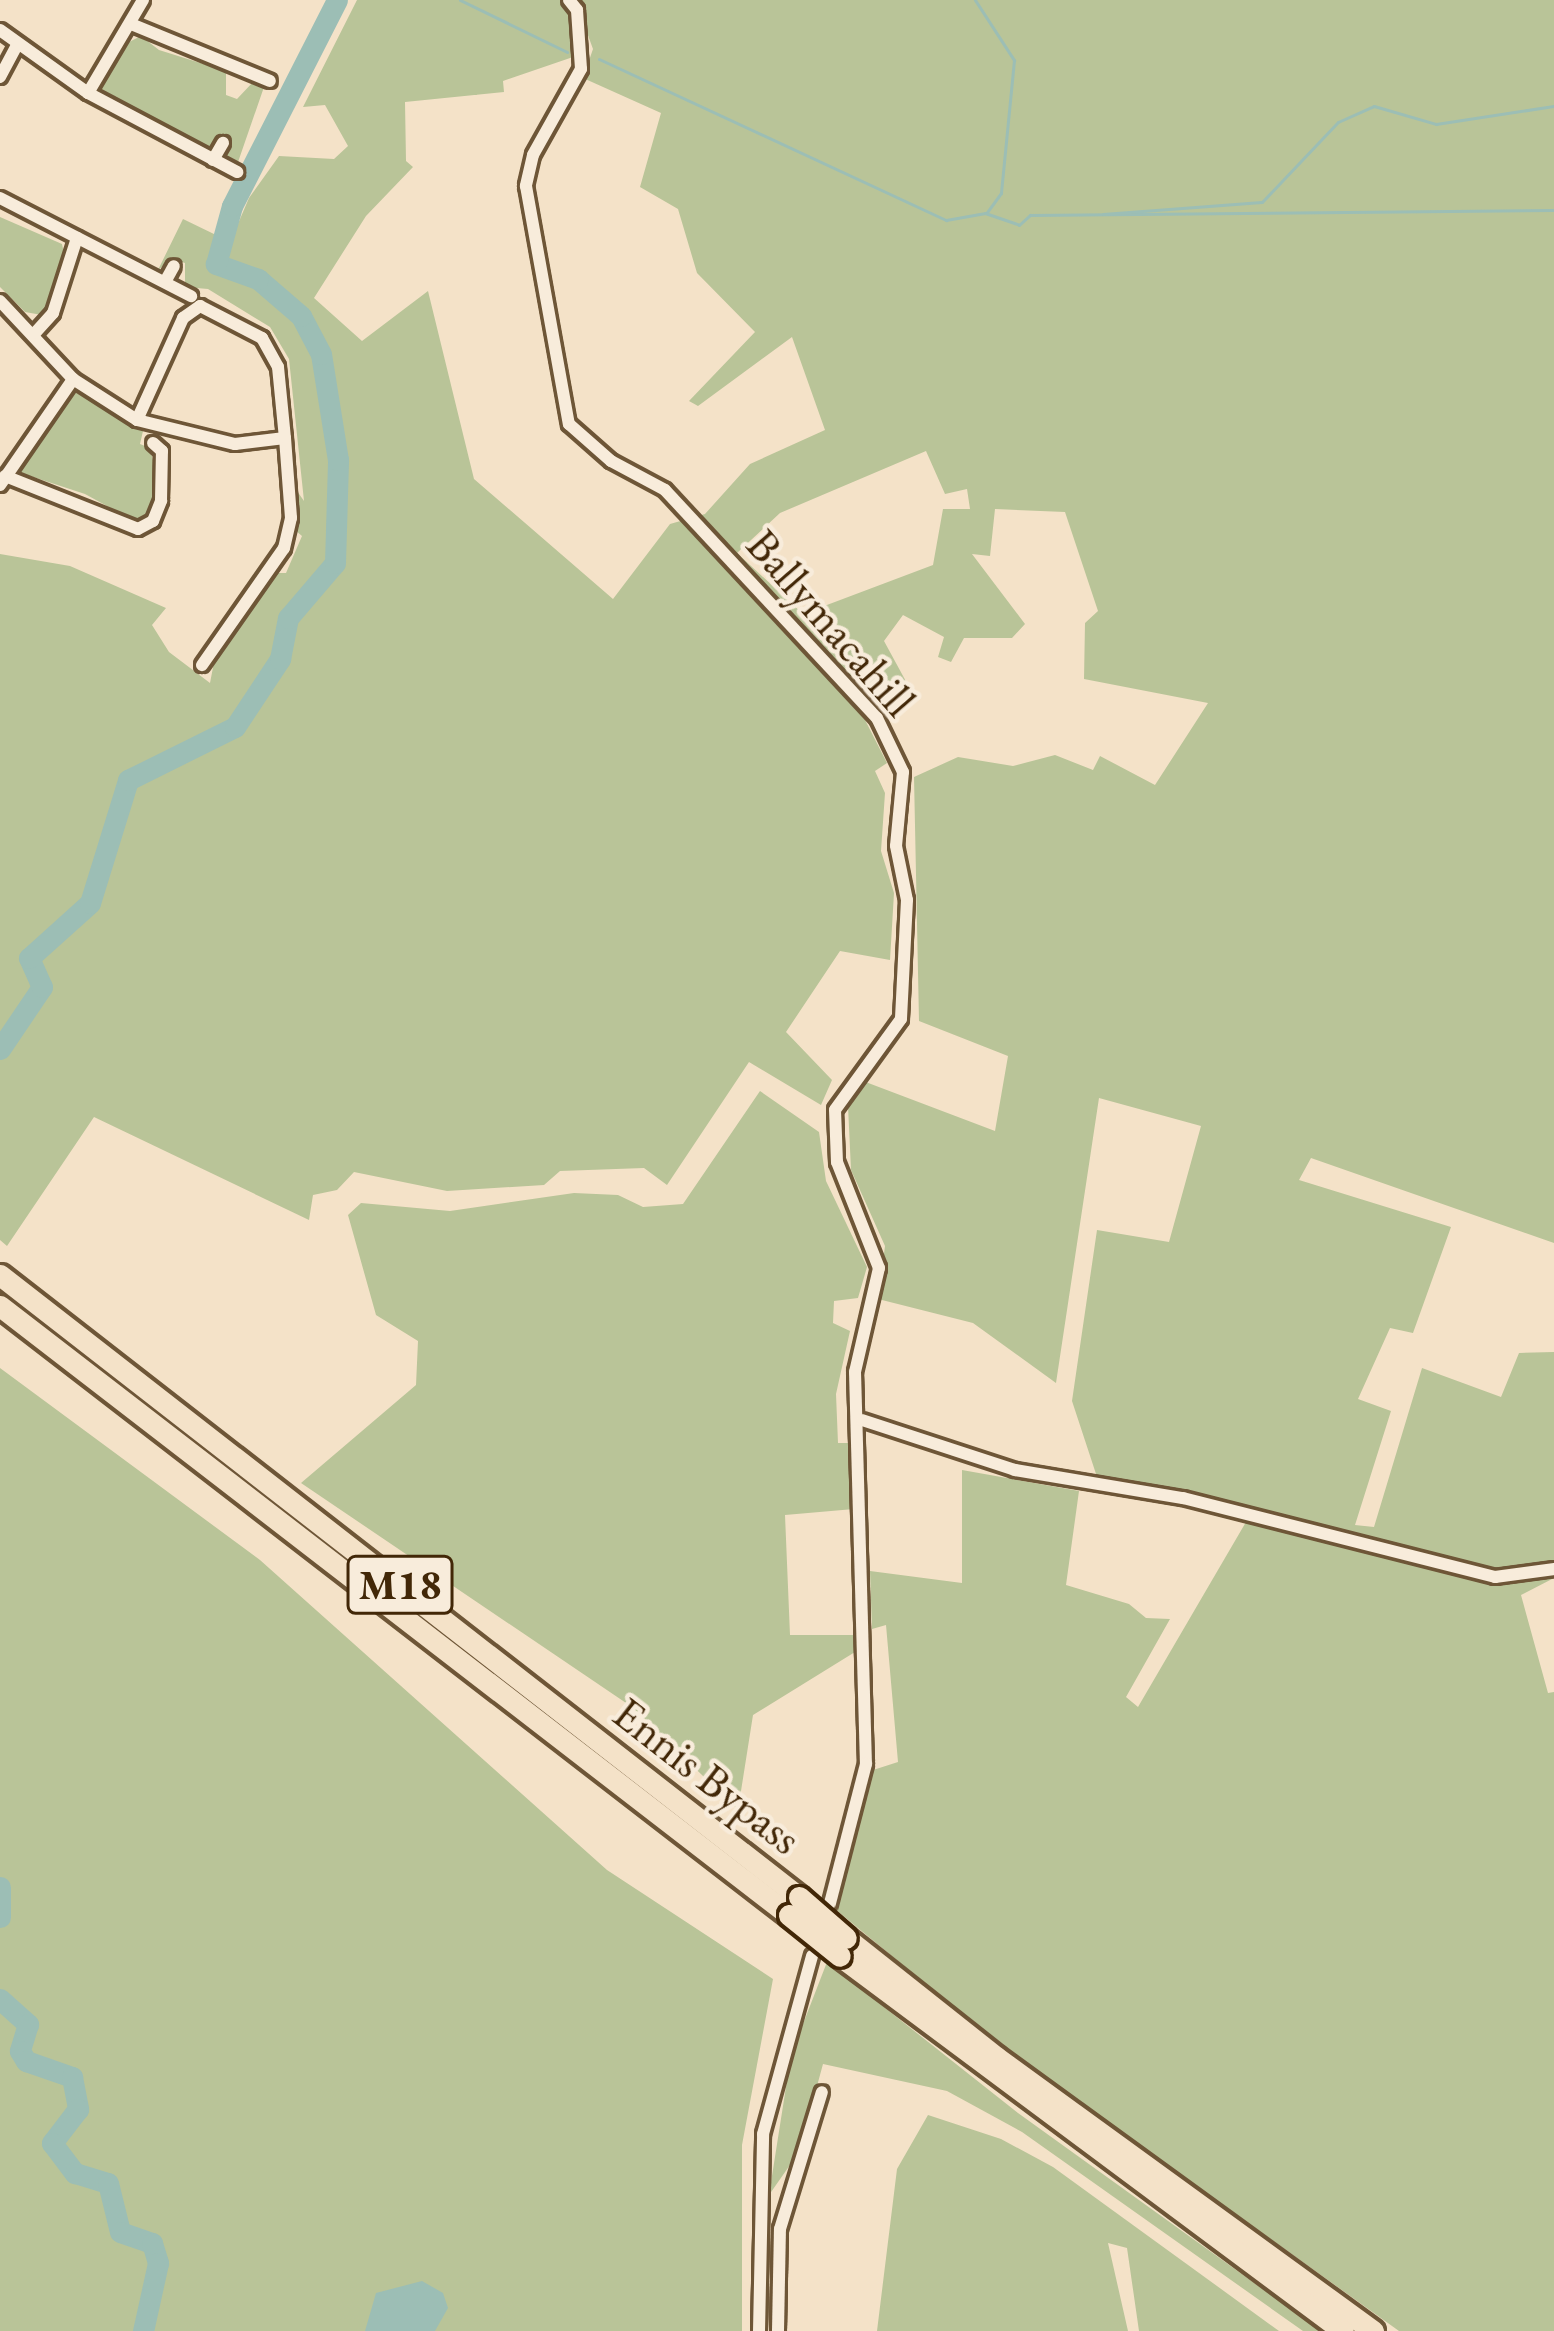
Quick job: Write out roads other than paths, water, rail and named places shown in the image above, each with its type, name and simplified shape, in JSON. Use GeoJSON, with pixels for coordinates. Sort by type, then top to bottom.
{"type":"FeatureCollection","features":[{"type":"Feature","properties":{"kind":"highway","name":"Ennis Bypass"},"geometry":{"type":"LineString","coordinates":[[0,1275],[843,1947],[1343,2331]]}},
{"type":"Feature","properties":{"kind":"highway","name":"Ennis Bypass"},"geometry":{"type":"LineString","coordinates":[[0,1306],[794,1906]]}},
{"type":"Feature","properties":{"kind":"highway","name":"Ennis Bypass"},"geometry":{"type":"LineString","coordinates":[[843,1947],[1373,2331]]}},
{"type":"Feature","properties":{"kind":"street"},"geometry":{"type":"LineString","coordinates":[[88,93],[143,0]]}},
{"type":"Feature","properties":{"kind":"street","name":"Ballymacahill"},"geometry":{"type":"LineString","coordinates":[[568,0],[577,10],[581,69],[533,155],[526,186],[569,424],[611,461],[665,490],[877,718],[903,772],[896,846],[907,900],[901,1019],[836,1110],[837,1162],[879,1268],[855,1372],[862,1420],[866,1764],[830,1903]]}},
{"type":"Feature","properties":{"kind":"street"},"geometry":{"type":"LineString","coordinates":[[130,24],[243,79],[270,81]]}},
{"type":"Feature","properties":{"kind":"street"},"geometry":{"type":"LineString","coordinates":[[0,30],[88,93],[236,172]]}},
{"type":"Feature","properties":{"kind":"street"},"geometry":{"type":"LineString","coordinates":[[0,77],[18,43]]}},
{"type":"Feature","properties":{"kind":"street"},"geometry":{"type":"LineString","coordinates":[[213,160],[223,143]]}},
{"type":"Feature","properties":{"kind":"street"},"geometry":{"type":"LineString","coordinates":[[0,198],[191,296]]}},
{"type":"Feature","properties":{"kind":"street"},"geometry":{"type":"LineString","coordinates":[[35,333],[53,313],[77,238]]}},
{"type":"Feature","properties":{"kind":"street"},"geometry":{"type":"LineString","coordinates":[[166,282],[174,266]]}},
{"type":"Feature","properties":{"kind":"street"},"geometry":{"type":"LineString","coordinates":[[0,301],[35,333],[73,379],[137,420],[236,444],[285,438]]}},
{"type":"Feature","properties":{"kind":"street"},"geometry":{"type":"LineString","coordinates":[[137,420],[183,318],[200,307],[262,338],[278,367],[291,518],[284,548],[202,665]]}},
{"type":"Feature","properties":{"kind":"street"},"geometry":{"type":"LineString","coordinates":[[73,379],[3,481],[138,529],[153,521],[161,501],[162,451],[152,442]]}},
{"type":"Feature","properties":{"kind":"street"},"geometry":{"type":"LineString","coordinates":[[862,1420],[1015,1470],[1183,1498],[1495,1576],[1554,1569]]}},
{"type":"Feature","properties":{"kind":"street"},"geometry":{"type":"LineString","coordinates":[[759,2331],[758,2209],[777,2063],[812,1956]]}},
{"type":"Feature","properties":{"kind":"street"},"geometry":{"type":"LineString","coordinates":[[778,2331],[785,2211],[823,2092]]}},
{"type":"Feature","properties":{"kind":"street"},"geometry":{"type":"LineString","coordinates":[[758,2209],[785,2211]]}},
{"type":"Feature","properties":{"kind":"water"},"geometry":{"type":"Polygon","coordinates":[[[422,2281],[443,2293],[448,2308],[435,2331],[365,2331],[376,2293],[422,2281]]]}},
{"type":"Feature","properties":{"kind":"waterway"},"geometry":{"type":"LineString","coordinates":[[0,1049],[42,987],[29,958],[90,903],[128,780],[235,727],[280,659],[288,618],[335,563],[338,460],[321,354],[301,316],[258,279],[216,264],[232,206],[337,0]]}},
{"type":"Feature","properties":{"kind":"waterway"},"geometry":{"type":"LineString","coordinates":[[460,0],[567,52]]}},
{"type":"Feature","properties":{"kind":"waterway"},"geometry":{"type":"LineString","coordinates":[[975,0],[1014,60],[1001,193],[987,212]]}},
{"type":"Feature","properties":{"kind":"waterway"},"geometry":{"type":"LineString","coordinates":[[599,59],[946,220],[985,213],[1019,225],[1030,215],[1554,210]]}},
{"type":"Feature","properties":{"kind":"waterway"},"geometry":{"type":"LineString","coordinates":[[1103,214],[1262,202],[1338,122],[1374,106],[1436,124],[1554,106]]}},
{"type":"Feature","properties":{"kind":"waterway"},"geometry":{"type":"LineString","coordinates":[[0,1887],[0,1917]]}},
{"type":"Feature","properties":{"kind":"waterway"},"geometry":{"type":"LineString","coordinates":[[0,1999],[28,2024],[20,2051],[26,2061],[72,2077],[78,2109],[52,2143],[75,2173],[108,2183],[120,2232],[152,2243],[158,2263],[143,2331]]}}]}
